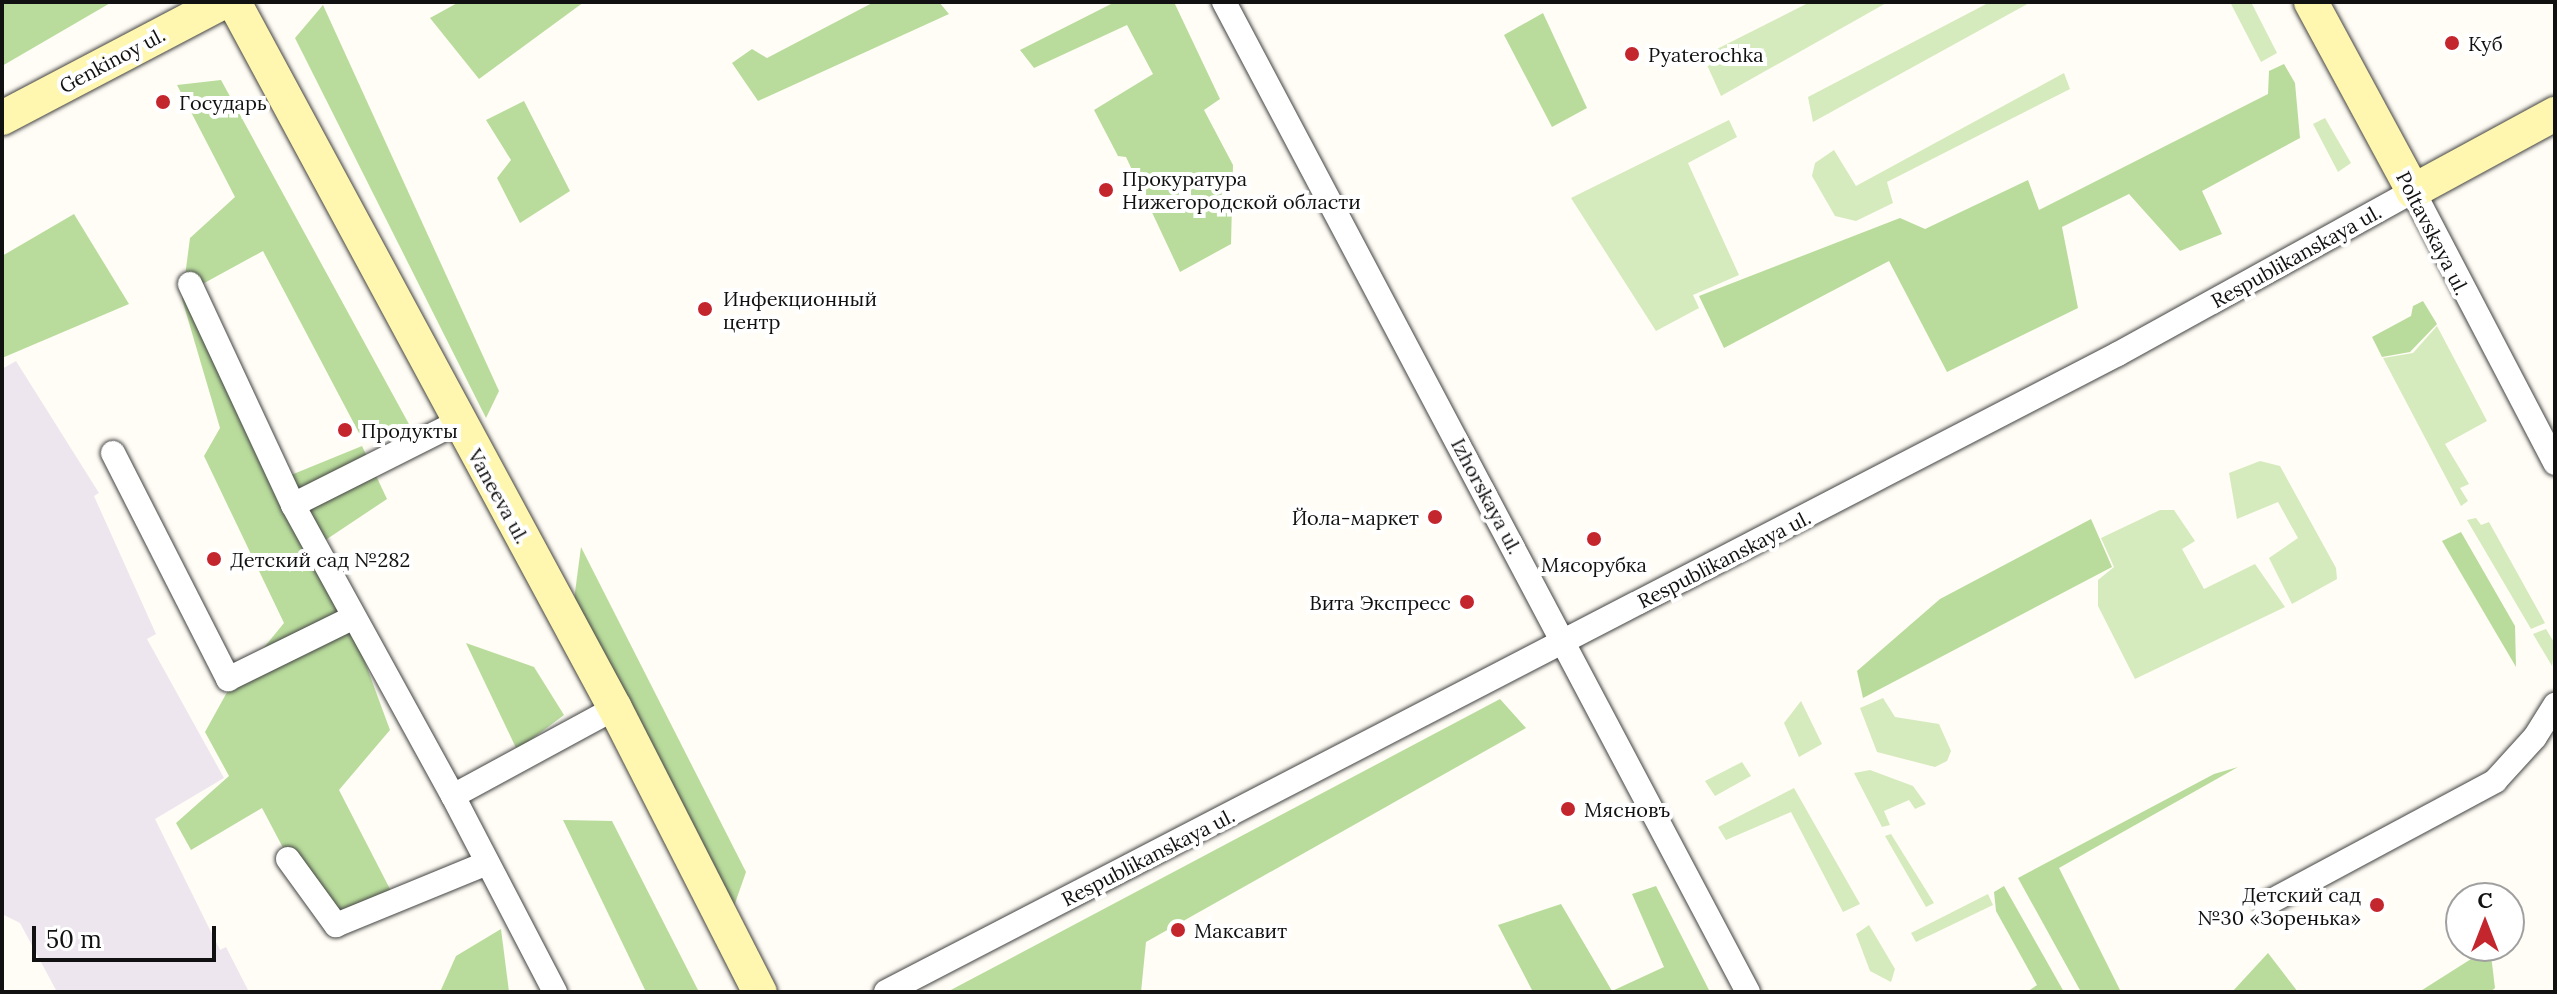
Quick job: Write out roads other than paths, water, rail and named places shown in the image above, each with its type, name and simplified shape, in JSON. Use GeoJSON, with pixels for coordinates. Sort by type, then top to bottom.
{"type":"FeatureCollection","features":[{"type":"Feature","properties":{"kind":"main road","name":"Genkinoy ul."},"geometry":{"type":"LineString","coordinates":[[2,118],[223,2]]}},
{"type":"Feature","properties":{"kind":"main road","name":"Vaneeva ul."},"geometry":{"type":"LineString","coordinates":[[234,2],[615,708],[760,992]]}},
{"type":"Feature","properties":{"kind":"main road","name":"Poltavskaya ul."},"geometry":{"type":"LineString","coordinates":[[2311,2],[2413,191]]}},
{"type":"Feature","properties":{"kind":"main road","name":"Respublikanskaya ul."},"geometry":{"type":"LineString","coordinates":[[2413,191],[2555,114]]}},
{"type":"Feature","properties":{"kind":"street","name":"Izhorskaya ul."},"geometry":{"type":"LineString","coordinates":[[1224,2],[1748,992]]}},
{"type":"Feature","properties":{"kind":"street","name":"Respublikanskaya ul."},"geometry":{"type":"LineString","coordinates":[[886,992],[2118,354],[2413,191]]}},
{"type":"Feature","properties":{"kind":"street","name":"Poltavskaya ul."},"geometry":{"type":"LineString","coordinates":[[2413,191],[2555,463]]}},
{"type":"Feature","properties":{"kind":"street"},"geometry":{"type":"LineString","coordinates":[[190,284],[293,505],[453,796],[555,992]]}},
{"type":"Feature","properties":{"kind":"street"},"geometry":{"type":"LineString","coordinates":[[293,505],[458,422]]}},
{"type":"Feature","properties":{"kind":"street"},"geometry":{"type":"LineString","coordinates":[[113,453],[228,679],[354,617]]}},
{"type":"Feature","properties":{"kind":"street"},"geometry":{"type":"LineString","coordinates":[[2266,904],[2495,781],[2535,737],[2555,705]]}},
{"type":"Feature","properties":{"kind":"street"},"geometry":{"type":"LineString","coordinates":[[453,796],[615,708]]}},
{"type":"Feature","properties":{"kind":"street"},"geometry":{"type":"LineString","coordinates":[[288,859],[336,925],[487,863]]}},
{"type":"Feature","properties":{"kind":"place","name":"Куб"},"geometry":{"type":"Point","coordinates":[2452,43]}},
{"type":"Feature","properties":{"kind":"place","name":"Pyaterochka"},"geometry":{"type":"Point","coordinates":[1632,54]}},
{"type":"Feature","properties":{"kind":"place","name":"Государь"},"geometry":{"type":"Point","coordinates":[163,102]}},
{"type":"Feature","properties":{"kind":"place","name":"Прокуратура Нижегородской области"},"geometry":{"type":"Point","coordinates":[1106,190]}},
{"type":"Feature","properties":{"kind":"place","name":"Инфекционный центр"},"geometry":{"type":"Point","coordinates":[705,309]}},
{"type":"Feature","properties":{"kind":"place","name":"Продукты"},"geometry":{"type":"Point","coordinates":[345,430]}},
{"type":"Feature","properties":{"kind":"place","name":"Йола-маркет"},"geometry":{"type":"Point","coordinates":[1435,517]}},
{"type":"Feature","properties":{"kind":"place","name":"Мясорубка"},"geometry":{"type":"Point","coordinates":[1594,539]}},
{"type":"Feature","properties":{"kind":"place","name":"Детский сад №282"},"geometry":{"type":"Point","coordinates":[214,559]}},
{"type":"Feature","properties":{"kind":"place","name":"Вита Экспресс"},"geometry":{"type":"Point","coordinates":[1467,602]}},
{"type":"Feature","properties":{"kind":"place","name":"Мясновъ"},"geometry":{"type":"Point","coordinates":[1568,809]}},
{"type":"Feature","properties":{"kind":"place","name":"Детский сад №30 «Зоренька»"},"geometry":{"type":"Point","coordinates":[2377,905]}},
{"type":"Feature","properties":{"kind":"place","name":"Максавит"},"geometry":{"type":"Point","coordinates":[1178,930]}}]}
